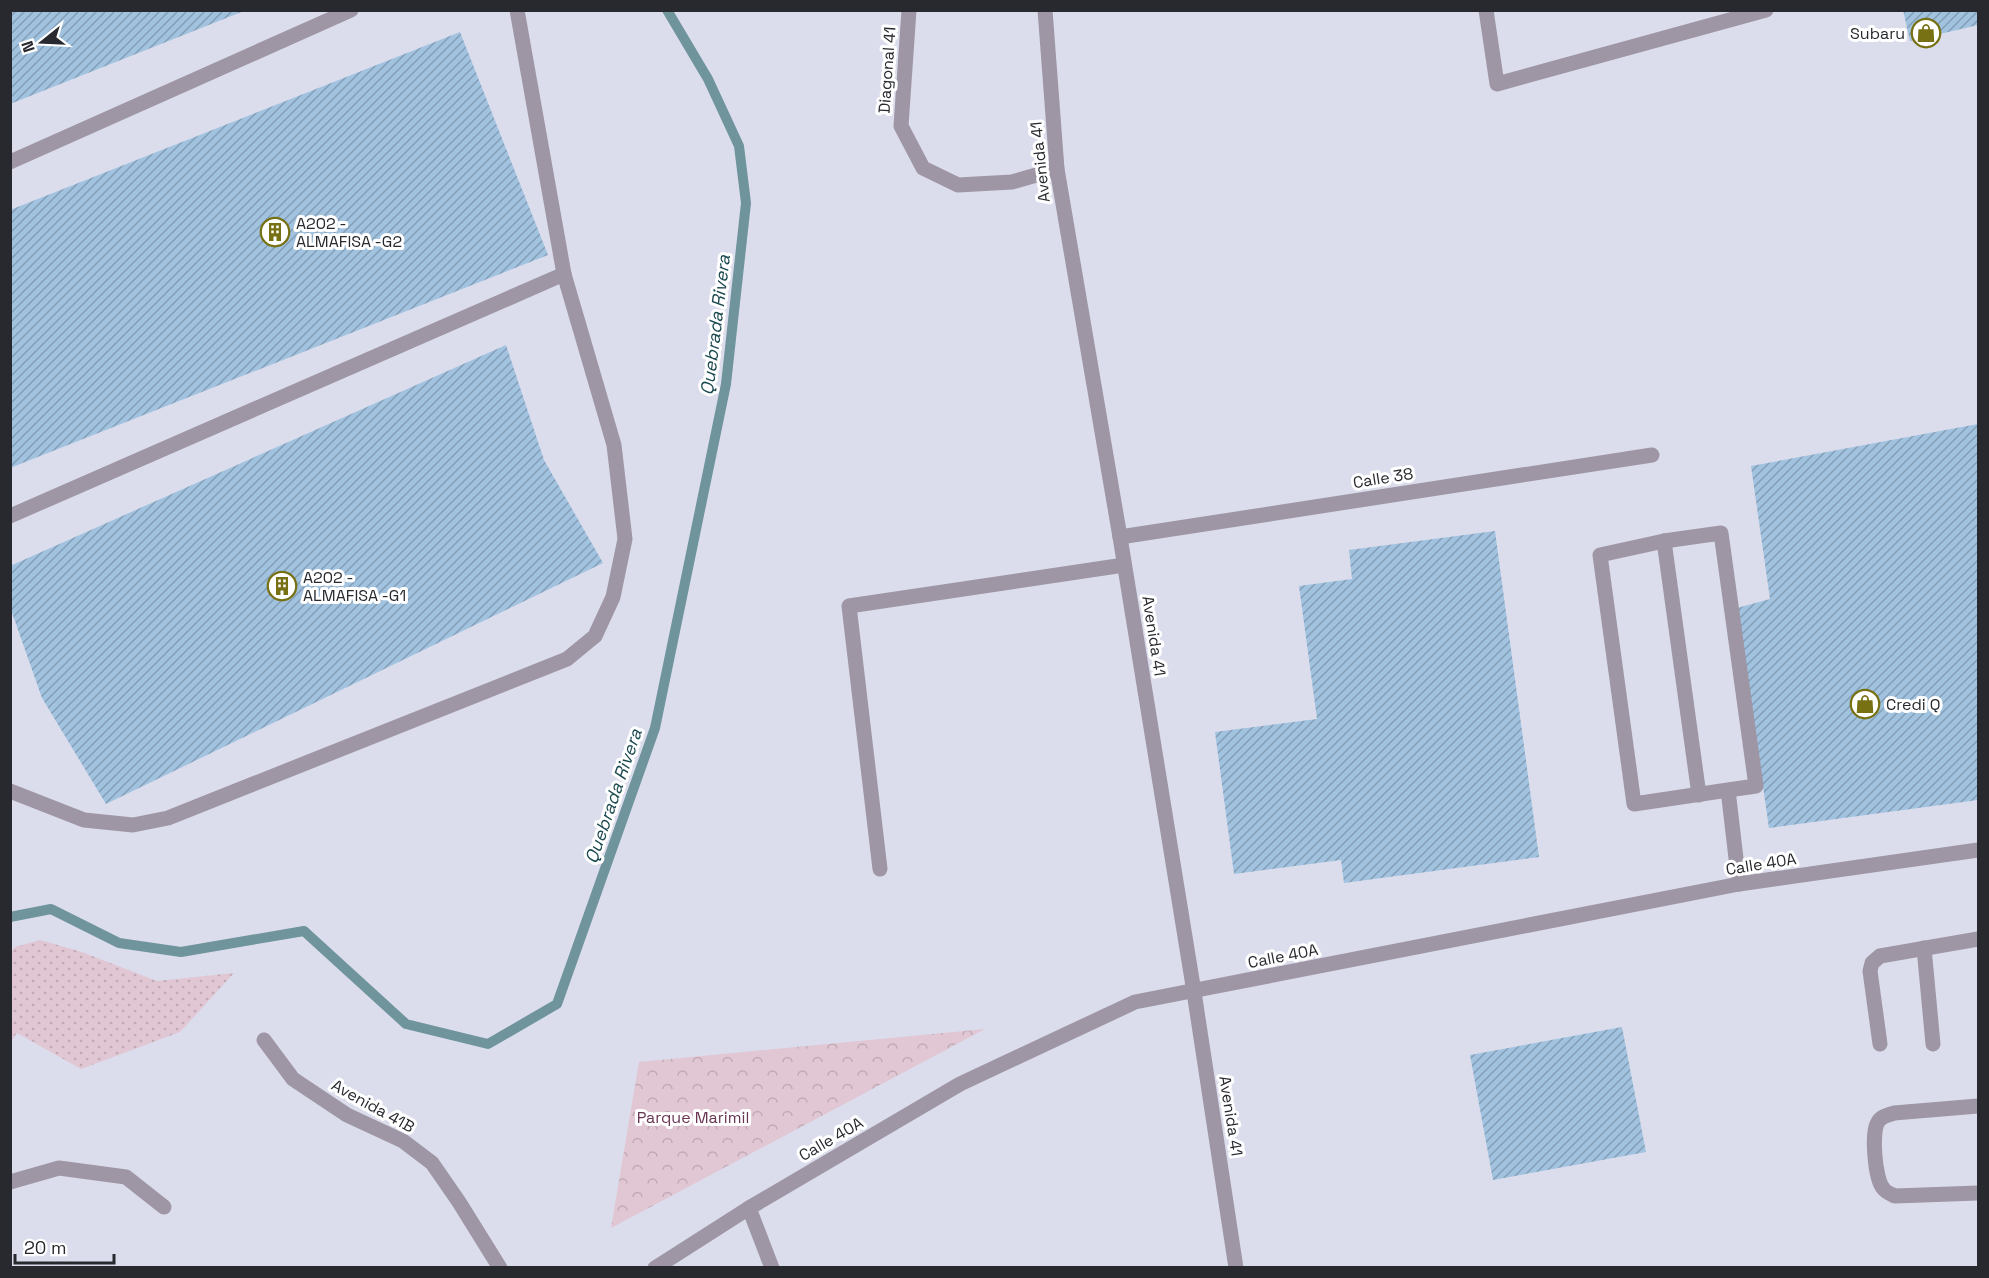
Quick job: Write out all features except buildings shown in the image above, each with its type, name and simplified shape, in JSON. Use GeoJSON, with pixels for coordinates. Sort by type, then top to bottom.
{"type":"FeatureCollection","features":[{"type":"Feature","properties":{"kind":"street"},"geometry":{"type":"LineString","coordinates":[[10,162],[351,10]]}},
{"type":"Feature","properties":{"kind":"street"},"geometry":{"type":"LineString","coordinates":[[10,791],[84,820],[133,825],[168,818],[567,659],[595,636],[613,597],[625,539],[614,444],[564,274],[517,10]]}},
{"type":"Feature","properties":{"kind":"street","name":"Diagonal 41"},"geometry":{"type":"LineString","coordinates":[[909,10],[901,126],[924,168],[958,185],[1012,182],[1057,170]]}},
{"type":"Feature","properties":{"kind":"street","name":"Avenida 41"},"geometry":{"type":"LineString","coordinates":[[1045,10],[1057,170],[1120,537],[1236,1268]]}},
{"type":"Feature","properties":{"kind":"street"},"geometry":{"type":"LineString","coordinates":[[1486,10],[1497,84],[1767,10]]}},
{"type":"Feature","properties":{"kind":"street"},"geometry":{"type":"LineString","coordinates":[[10,516],[564,274]]}},
{"type":"Feature","properties":{"kind":"street","name":"Calle 38"},"geometry":{"type":"LineString","coordinates":[[1120,537],[1653,455]]}},
{"type":"Feature","properties":{"kind":"street"},"geometry":{"type":"LineString","coordinates":[[1721,533],[1756,786],[1728,790],[1634,804],[1600,555],[1664,541],[1721,533]]}},
{"type":"Feature","properties":{"kind":"street"},"geometry":{"type":"LineString","coordinates":[[1664,541],[1699,795]]}},
{"type":"Feature","properties":{"kind":"street"},"geometry":{"type":"LineString","coordinates":[[880,869],[849,606],[1124,565]]}},
{"type":"Feature","properties":{"kind":"street"},"geometry":{"type":"LineString","coordinates":[[1728,790],[1739,884]]}},
{"type":"Feature","properties":{"kind":"street","name":"Calle 40A"},"geometry":{"type":"LineString","coordinates":[[655,1268],[749,1208],[960,1084],[1135,1002],[1739,884],[1978,850]]}},
{"type":"Feature","properties":{"kind":"street"},"geometry":{"type":"LineString","coordinates":[[1880,1044],[1870,971],[1872,963],[1880,956],[1978,939]]}},
{"type":"Feature","properties":{"kind":"street"},"geometry":{"type":"LineString","coordinates":[[1924,948],[1933,1044]]}},
{"type":"Feature","properties":{"kind":"street","name":"Avenida 41B"},"geometry":{"type":"LineString","coordinates":[[264,1040],[293,1079],[347,1115],[403,1141],[432,1163],[500,1268]]}},
{"type":"Feature","properties":{"kind":"street"},"geometry":{"type":"LineString","coordinates":[[1978,1106],[1894,1113],[1877,1122],[1874,1133],[1877,1179],[1883,1189],[1894,1197],[1978,1193]]}},
{"type":"Feature","properties":{"kind":"street"},"geometry":{"type":"LineString","coordinates":[[10,1182],[59,1168],[126,1177],[164,1207]]}},
{"type":"Feature","properties":{"kind":"street"},"geometry":{"type":"LineString","coordinates":[[749,1208],[772,1268]]}},
{"type":"Feature","properties":{"kind":"green space"},"geometry":{"type":"Polygon","coordinates":[[[40,940],[82,952],[157,981],[234,973],[180,1032],[81,1069],[17,1033],[11,1041],[11,952],[15,947],[40,940]]]}},
{"type":"Feature","properties":{"kind":"green space","name":"Parque Marimil"},"geometry":{"type":"Polygon","coordinates":[[[985,1029],[611,1228],[639,1062],[985,1029]]]}},
{"type":"Feature","properties":{"kind":"waterway","name":"Quebrada Rivera"},"geometry":{"type":"LineString","coordinates":[[10,917],[51,909],[119,943],[181,952],[304,931],[406,1024],[488,1044],[557,1004],[655,728],[726,384],[746,203],[739,146],[708,79],[667,10]]}},
{"type":"Feature","properties":{"kind":"place","name":"Subaru"},"geometry":{"type":"Point","coordinates":[1926,33]}},
{"type":"Feature","properties":{"kind":"place","name":"A202 - ALMAFISA -G2"},"geometry":{"type":"Point","coordinates":[275,232]}},
{"type":"Feature","properties":{"kind":"place","name":"A202 - ALMAFISA -G1"},"geometry":{"type":"Point","coordinates":[282,586]}},
{"type":"Feature","properties":{"kind":"place","name":"Credi Q"},"geometry":{"type":"Point","coordinates":[1865,704]}}]}
